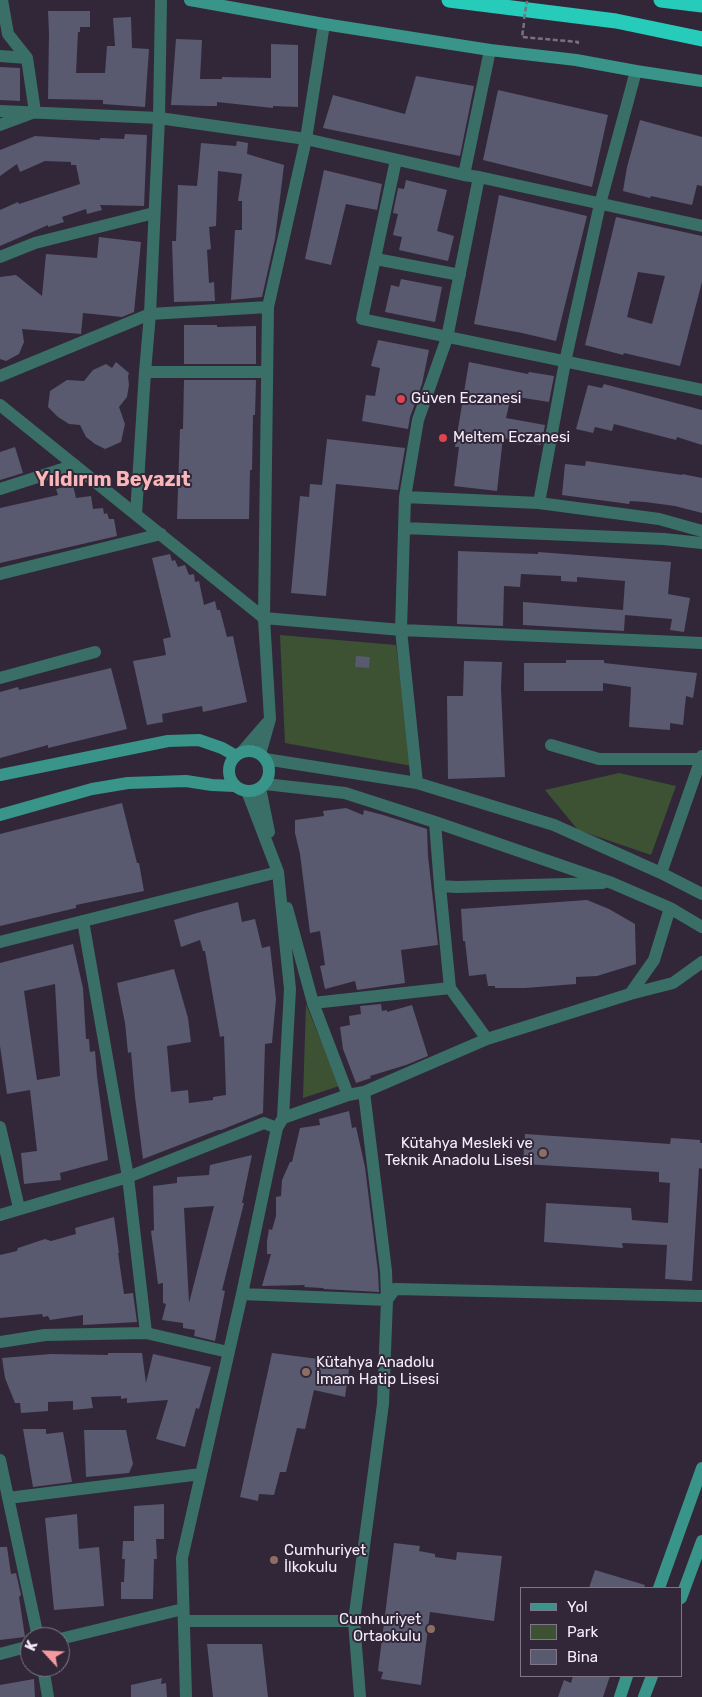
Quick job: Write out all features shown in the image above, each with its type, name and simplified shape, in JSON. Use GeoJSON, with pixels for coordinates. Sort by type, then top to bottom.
{"type":"FeatureCollection","features":[{"type":"Feature","properties":{"kind":"highway"},"geometry":{"type":"LineString","coordinates":[[449,0],[616,21],[702,39]]}},
{"type":"Feature","properties":{"kind":"highway"},"geometry":{"type":"LineString","coordinates":[[660,0],[702,5]]}},
{"type":"Feature","properties":{"kind":"main road"},"geometry":{"type":"LineString","coordinates":[[190,0],[324,24],[490,50],[576,60],[702,81]]}},
{"type":"Feature","properties":{"kind":"main road"},"geometry":{"type":"LineString","coordinates":[[0,775],[168,741],[199,740],[239,754],[254,752],[263,757],[269,772],[252,787],[212,785],[186,781],[128,783],[92,789],[0,815]]}},
{"type":"Feature","properties":{"kind":"main road"},"geometry":{"type":"LineString","coordinates":[[239,754],[230,768],[231,780],[252,787]]}},
{"type":"Feature","properties":{"kind":"main road"},"geometry":{"type":"LineString","coordinates":[[659,1587],[702,1468]]}},
{"type":"Feature","properties":{"kind":"main road"},"geometry":{"type":"LineString","coordinates":[[682,1595],[702,1541]]}},
{"type":"Feature","properties":{"kind":"main road"},"geometry":{"type":"LineString","coordinates":[[620,1697],[627,1677]]}},
{"type":"Feature","properties":{"kind":"main road"},"geometry":{"type":"LineString","coordinates":[[644,1697],[652,1677]]}},
{"type":"Feature","properties":{"kind":"street"},"geometry":{"type":"LineString","coordinates":[[2,0],[8,34],[27,58],[35,112]]}},
{"type":"Feature","properties":{"kind":"street"},"geometry":{"type":"LineString","coordinates":[[136,514],[150,314],[161,0]]}},
{"type":"Feature","properties":{"kind":"street"},"geometry":{"type":"LineString","coordinates":[[324,24],[306,140],[268,306],[264,618],[270,719],[263,757],[417,782],[554,824],[702,894]]}},
{"type":"Feature","properties":{"kind":"street"},"geometry":{"type":"LineString","coordinates":[[464,175],[490,50]]}},
{"type":"Feature","properties":{"kind":"street"},"geometry":{"type":"LineString","coordinates":[[0,56],[27,58]]}},
{"type":"Feature","properties":{"kind":"street"},"geometry":{"type":"LineString","coordinates":[[539,503],[565,362],[600,204],[636,71]]}},
{"type":"Feature","properties":{"kind":"street"},"geometry":{"type":"LineString","coordinates":[[0,111],[158,118],[306,140],[702,226]]}},
{"type":"Feature","properties":{"kind":"street"},"geometry":{"type":"LineString","coordinates":[[0,125],[35,112]]}},
{"type":"Feature","properties":{"kind":"street"},"geometry":{"type":"LineString","coordinates":[[396,160],[362,319],[702,390]]}},
{"type":"Feature","properties":{"kind":"street"},"geometry":{"type":"LineString","coordinates":[[417,782],[401,630],[405,498],[418,420],[447,338],[479,177]]}},
{"type":"Feature","properties":{"kind":"street"},"geometry":{"type":"LineString","coordinates":[[0,257],[35,243],[154,213]]}},
{"type":"Feature","properties":{"kind":"street"},"geometry":{"type":"LineString","coordinates":[[376,258],[460,275]]}},
{"type":"Feature","properties":{"kind":"street"},"geometry":{"type":"LineString","coordinates":[[0,376],[150,314],[268,306]]}},
{"type":"Feature","properties":{"kind":"street"},"geometry":{"type":"LineString","coordinates":[[145,372],[267,372]]}},
{"type":"Feature","properties":{"kind":"street"},"geometry":{"type":"LineString","coordinates":[[0,405],[264,618],[401,630],[702,643]]}},
{"type":"Feature","properties":{"kind":"street"},"geometry":{"type":"LineString","coordinates":[[0,488],[75,465]]}},
{"type":"Feature","properties":{"kind":"street"},"geometry":{"type":"LineString","coordinates":[[405,498],[539,503],[659,519],[702,531]]}},
{"type":"Feature","properties":{"kind":"street"},"geometry":{"type":"LineString","coordinates":[[404,528],[664,539],[702,543]]}},
{"type":"Feature","properties":{"kind":"street"},"geometry":{"type":"LineString","coordinates":[[0,574],[161,534]]}},
{"type":"Feature","properties":{"kind":"street"},"geometry":{"type":"LineString","coordinates":[[0,678],[95,652]]}},
{"type":"Feature","properties":{"kind":"street"},"geometry":{"type":"LineString","coordinates":[[239,754],[270,719]]}},
{"type":"Feature","properties":{"kind":"street"},"geometry":{"type":"LineString","coordinates":[[550,745],[599,759],[702,758],[661,873]]}},
{"type":"Feature","properties":{"kind":"street"},"geometry":{"type":"LineString","coordinates":[[348,1095],[313,1003],[278,872],[252,787],[345,793],[612,883],[670,908],[702,927]]}},
{"type":"Feature","properties":{"kind":"street"},"geometry":{"type":"LineString","coordinates":[[435,822],[450,988],[487,1039]]}},
{"type":"Feature","properties":{"kind":"street"},"geometry":{"type":"LineString","coordinates":[[0,942],[278,872]]}},
{"type":"Feature","properties":{"kind":"street"},"geometry":{"type":"LineString","coordinates":[[186,1697],[182,1558],[280,1122],[290,989],[278,872]]}},
{"type":"Feature","properties":{"kind":"street"},"geometry":{"type":"LineString","coordinates":[[440,886],[612,883]]}},
{"type":"Feature","properties":{"kind":"street"},"geometry":{"type":"LineString","coordinates":[[630,994],[654,960],[670,908]]}},
{"type":"Feature","properties":{"kind":"street"},"geometry":{"type":"LineString","coordinates":[[83,921],[128,1177],[146,1333]]}},
{"type":"Feature","properties":{"kind":"street"},"geometry":{"type":"LineString","coordinates":[[0,1215],[128,1177],[264,1123],[280,1122],[348,1095],[364,1092],[487,1039],[630,994],[673,983],[702,962]]}},
{"type":"Feature","properties":{"kind":"street"},"geometry":{"type":"LineString","coordinates":[[313,1003],[450,988]]}},
{"type":"Feature","properties":{"kind":"street"},"geometry":{"type":"LineString","coordinates":[[360,1697],[354,1621],[383,1404],[387,1300],[386,1271],[364,1092]]}},
{"type":"Feature","properties":{"kind":"street"},"geometry":{"type":"LineString","coordinates":[[0,1127],[19,1208]]}},
{"type":"Feature","properties":{"kind":"street"},"geometry":{"type":"LineString","coordinates":[[387,1300],[395,1288],[702,1296]]}},
{"type":"Feature","properties":{"kind":"street"},"geometry":{"type":"LineString","coordinates":[[242,1294],[387,1300]]}},
{"type":"Feature","properties":{"kind":"street"},"geometry":{"type":"LineString","coordinates":[[0,1342],[45,1335],[146,1333],[228,1352]]}},
{"type":"Feature","properties":{"kind":"street"},"geometry":{"type":"LineString","coordinates":[[0,1460],[36,1627]]}},
{"type":"Feature","properties":{"kind":"street"},"geometry":{"type":"LineString","coordinates":[[8,1498],[201,1474]]}},
{"type":"Feature","properties":{"kind":"street"},"geometry":{"type":"LineString","coordinates":[[70,1637],[184,1615],[354,1621]]}},
{"type":"Feature","properties":{"kind":"street"},"geometry":{"type":"LineString","coordinates":[[0,1654],[20,1649]]}},
{"type":"Feature","properties":{"kind":"street"},"geometry":{"type":"LineString","coordinates":[[45,1677],[48,1697]]}},
{"type":"Feature","properties":{"kind":"path"},"geometry":{"type":"LineString","coordinates":[[527,0],[522,37],[578,42],[576,60]]}},
{"type":"Feature","properties":{"kind":"green space"},"geometry":{"type":"Polygon","coordinates":[[[280,635],[396,645],[412,766],[285,743],[280,635]]]}},
{"type":"Feature","properties":{"kind":"green space"},"geometry":{"type":"Polygon","coordinates":[[[619,773],[676,786],[651,855],[578,830],[545,790],[619,773]]]}},
{"type":"Feature","properties":{"kind":"green space"},"geometry":{"type":"Polygon","coordinates":[[[306,1004],[339,1086],[303,1098],[306,1004]]]}},
{"type":"Feature","properties":{"kind":"building"},"geometry":{"type":"Polygon","coordinates":[[[48,11],[90,11],[90,27],[80,27],[80,32],[78,32],[76,73],[105,73],[107,46],[115,46],[113,18],[131,17],[132,48],[149,49],[145,107],[103,104],[103,100],[48,99],[48,11]]]}},
{"type":"Feature","properties":{"kind":"building"},"geometry":{"type":"Polygon","coordinates":[[[176,39],[202,40],[200,79],[222,79],[222,77],[271,78],[271,44],[298,45],[298,107],[273,106],[273,108],[217,102],[217,106],[171,105],[176,39]]]}},
{"type":"Feature","properties":{"kind":"building"},"geometry":{"type":"Polygon","coordinates":[[[0,67],[20,68],[20,101],[0,100],[0,67]]]}},
{"type":"Feature","properties":{"kind":"building"},"geometry":{"type":"Polygon","coordinates":[[[416,76],[474,86],[460,156],[323,128],[333,95],[405,114],[416,76]]]}},
{"type":"Feature","properties":{"kind":"building"},"geometry":{"type":"Polygon","coordinates":[[[498,90],[608,115],[592,187],[483,160],[498,90]]]}},
{"type":"Feature","properties":{"kind":"building"},"geometry":{"type":"Polygon","coordinates":[[[640,120],[702,137],[702,186],[697,185],[692,205],[623,191],[627,167],[640,120]]]}},
{"type":"Feature","properties":{"kind":"building"},"geometry":{"type":"Polygon","coordinates":[[[125,134],[147,135],[144,206],[100,205],[102,210],[87,214],[86,209],[62,217],[64,222],[48,227],[48,225],[0,246],[0,210],[18,202],[19,204],[80,184],[76,165],[71,165],[71,162],[45,161],[20,172],[17,164],[0,176],[0,150],[35,136],[100,140],[100,138],[124,139],[125,134]]]}},
{"type":"Feature","properties":{"kind":"building"},"geometry":{"type":"Polygon","coordinates":[[[237,141],[248,143],[247,154],[284,165],[275,239],[262,297],[231,300],[235,230],[242,230],[242,201],[238,201],[242,174],[218,171],[216,226],[209,227],[211,249],[207,250],[209,283],[214,282],[215,301],[174,302],[172,241],[176,241],[178,185],[197,186],[201,143],[236,146],[237,141]]]}},
{"type":"Feature","properties":{"kind":"building"},"geometry":{"type":"Polygon","coordinates":[[[324,170],[382,184],[377,210],[346,204],[331,265],[305,259],[324,170]]]}},
{"type":"Feature","properties":{"kind":"building"},"geometry":{"type":"Polygon","coordinates":[[[406,180],[447,190],[437,231],[454,236],[448,261],[399,250],[402,237],[393,235],[398,214],[393,213],[398,188],[404,189],[406,180]]]}},
{"type":"Feature","properties":{"kind":"building"},"geometry":{"type":"Polygon","coordinates":[[[499,195],[587,216],[556,341],[474,324],[499,195]]]}},
{"type":"Feature","properties":{"kind":"building"},"geometry":{"type":"Polygon","coordinates":[[[616,217],[702,236],[702,282],[680,366],[624,353],[623,355],[585,345],[616,217]],[[638,272],[627,317],[652,324],[665,276],[638,272]]]}},
{"type":"Feature","properties":{"kind":"building"},"geometry":{"type":"Polygon","coordinates":[[[99,237],[141,242],[134,312],[122,317],[83,313],[81,334],[22,329],[24,342],[19,354],[6,361],[0,359],[0,277],[16,275],[42,296],[46,254],[97,258],[99,237]]]}},
{"type":"Feature","properties":{"kind":"building"},"geometry":{"type":"Polygon","coordinates":[[[401,279],[442,287],[435,322],[385,312],[391,285],[399,287],[401,279]]]}},
{"type":"Feature","properties":{"kind":"building"},"geometry":{"type":"Polygon","coordinates":[[[184,325],[217,325],[217,327],[256,326],[256,364],[184,364],[184,325]]]}},
{"type":"Feature","properties":{"kind":"building"},"geometry":{"type":"Polygon","coordinates":[[[378,340],[429,350],[422,384],[410,417],[408,429],[362,421],[366,395],[375,396],[380,368],[371,366],[378,340]]]}},
{"type":"Feature","properties":{"kind":"building"},"geometry":{"type":"Polygon","coordinates":[[[116,362],[129,373],[127,397],[119,407],[125,424],[121,442],[105,449],[86,437],[80,425],[69,424],[48,407],[50,391],[67,380],[84,381],[93,370],[106,364],[112,368],[116,362]]]}},
{"type":"Feature","properties":{"kind":"building"},"geometry":{"type":"Polygon","coordinates":[[[469,362],[528,374],[529,372],[554,376],[549,402],[511,396],[506,418],[545,425],[541,445],[503,438],[497,491],[454,486],[459,447],[455,447],[469,362]]]}},
{"type":"Feature","properties":{"kind":"building"},"geometry":{"type":"Polygon","coordinates":[[[184,380],[256,380],[249,519],[177,519],[180,429],[183,429],[184,380]]]}},
{"type":"Feature","properties":{"kind":"building"},"geometry":{"type":"Polygon","coordinates":[[[604,384],[702,410],[702,445],[677,437],[676,440],[614,424],[612,431],[595,427],[593,433],[576,429],[588,385],[602,388],[604,384]]]}},
{"type":"Feature","properties":{"kind":"building"},"geometry":{"type":"Polygon","coordinates":[[[327,439],[405,448],[398,490],[336,484],[326,596],[291,593],[300,496],[309,497],[310,484],[322,485],[327,439]]]}},
{"type":"Feature","properties":{"kind":"building"},"geometry":{"type":"Polygon","coordinates":[[[15,447],[23,473],[0,480],[0,452],[15,447]]]}},
{"type":"Feature","properties":{"kind":"building"},"geometry":{"type":"Polygon","coordinates":[[[586,461],[702,478],[702,513],[675,506],[645,502],[630,501],[629,504],[562,495],[565,464],[585,466],[586,461]]]}},
{"type":"Feature","properties":{"kind":"building"},"geometry":{"type":"Polygon","coordinates":[[[73,485],[76,498],[91,496],[93,509],[103,508],[104,514],[107,513],[109,519],[114,519],[117,536],[0,563],[0,508],[58,495],[56,489],[73,485]]]}},
{"type":"Feature","properties":{"kind":"building"},"geometry":{"type":"Polygon","coordinates":[[[458,551],[538,554],[538,552],[671,562],[668,594],[690,598],[684,632],[670,630],[672,619],[625,615],[624,631],[523,625],[523,602],[623,610],[625,581],[577,577],[577,582],[561,581],[561,576],[521,574],[520,587],[504,586],[503,626],[457,624],[458,551]]]}},
{"type":"Feature","properties":{"kind":"building"},"geometry":{"type":"Polygon","coordinates":[[[170,554],[172,561],[175,560],[178,567],[185,565],[189,575],[194,574],[195,582],[199,581],[204,605],[215,601],[217,610],[220,610],[227,637],[233,636],[247,702],[203,712],[202,706],[162,714],[163,722],[147,725],[133,661],[166,655],[163,639],[171,637],[152,558],[170,554]]]}},
{"type":"Feature","properties":{"kind":"building"},"geometry":{"type":"Polygon","coordinates":[[[356,656],[370,657],[369,668],[355,667],[356,656]]]}},
{"type":"Feature","properties":{"kind":"building"},"geometry":{"type":"Polygon","coordinates":[[[566,660],[604,660],[604,663],[697,673],[693,698],[686,696],[683,725],[670,723],[670,730],[629,727],[631,687],[603,683],[603,691],[524,691],[524,663],[566,663],[566,660]]]}},
{"type":"Feature","properties":{"kind":"building"},"geometry":{"type":"Polygon","coordinates":[[[464,661],[502,662],[501,689],[505,777],[448,779],[447,696],[463,696],[464,661]]]}},
{"type":"Feature","properties":{"kind":"building"},"geometry":{"type":"Polygon","coordinates":[[[111,668],[127,729],[48,748],[48,745],[0,758],[0,692],[18,687],[19,690],[111,668]]]}},
{"type":"Feature","properties":{"kind":"building"},"geometry":{"type":"Polygon","coordinates":[[[122,803],[137,863],[139,863],[144,891],[76,905],[76,908],[0,926],[0,834],[122,803]]]}},
{"type":"Feature","properties":{"kind":"building"},"geometry":{"type":"Polygon","coordinates":[[[346,808],[363,815],[364,810],[427,829],[428,856],[438,945],[401,950],[405,983],[357,990],[355,981],[325,989],[320,966],[325,965],[320,931],[310,933],[300,854],[295,833],[295,820],[324,816],[323,811],[346,808]]]}},
{"type":"Feature","properties":{"kind":"building"},"geometry":{"type":"Polygon","coordinates":[[[587,900],[609,909],[635,924],[636,964],[597,976],[576,977],[576,984],[525,988],[495,988],[495,986],[488,986],[486,974],[469,976],[465,941],[463,941],[461,909],[587,900]]]}},
{"type":"Feature","properties":{"kind":"building"},"geometry":{"type":"Polygon","coordinates":[[[238,902],[242,922],[255,919],[262,948],[270,946],[276,999],[272,1043],[265,1044],[263,1113],[143,1159],[131,1052],[128,1053],[125,1023],[117,983],[174,969],[188,1018],[191,1042],[167,1046],[171,1092],[188,1090],[189,1103],[213,1100],[213,1097],[226,1095],[224,1036],[220,1037],[205,951],[203,951],[200,940],[181,947],[174,920],[238,902]]]}},
{"type":"Feature","properties":{"kind":"building"},"geometry":{"type":"Polygon","coordinates":[[[73,944],[83,988],[86,1039],[89,1039],[90,1052],[95,1051],[108,1160],[60,1173],[61,1180],[24,1184],[21,1153],[37,1151],[30,1090],[7,1094],[0,1046],[0,963],[73,944]],[[55,984],[24,991],[37,1080],[60,1076],[55,984]]]}},
{"type":"Feature","properties":{"kind":"building"},"geometry":{"type":"Polygon","coordinates":[[[381,1004],[382,1011],[387,1010],[387,1012],[412,1005],[428,1056],[370,1076],[371,1078],[356,1083],[343,1049],[340,1027],[350,1025],[349,1016],[361,1014],[360,1006],[381,1004]]]}},
{"type":"Feature","properties":{"kind":"building"},"geometry":{"type":"Polygon","coordinates":[[[349,1111],[352,1128],[356,1127],[365,1167],[379,1292],[304,1287],[305,1285],[262,1286],[271,1254],[267,1254],[267,1241],[269,1229],[272,1230],[276,1216],[276,1197],[281,1196],[282,1180],[290,1162],[292,1162],[300,1128],[320,1125],[319,1119],[349,1111]]]}},
{"type":"Feature","properties":{"kind":"building"},"geometry":{"type":"Polygon","coordinates":[[[525,1134],[670,1144],[671,1138],[700,1140],[700,1143],[702,1143],[702,1169],[699,1168],[692,1281],[665,1279],[667,1245],[622,1243],[623,1248],[544,1242],[546,1203],[631,1208],[632,1220],[668,1223],[670,1183],[659,1182],[659,1172],[523,1164],[525,1134]]]}},
{"type":"Feature","properties":{"kind":"building"},"geometry":{"type":"Polygon","coordinates":[[[252,1155],[242,1203],[244,1203],[222,1290],[225,1291],[215,1341],[194,1336],[195,1330],[183,1328],[183,1323],[162,1320],[166,1304],[163,1303],[163,1283],[158,1284],[151,1231],[154,1230],[153,1186],[177,1183],[177,1177],[209,1175],[210,1165],[252,1155]],[[214,1206],[184,1208],[189,1303],[214,1206]]]}},
{"type":"Feature","properties":{"kind":"building"},"geometry":{"type":"Polygon","coordinates":[[[114,1217],[124,1294],[133,1293],[137,1322],[83,1325],[83,1315],[50,1320],[48,1316],[43,1317],[42,1314],[0,1318],[0,1255],[17,1251],[18,1248],[45,1239],[51,1241],[76,1234],[75,1228],[114,1217]]]}},
{"type":"Feature","properties":{"kind":"building"},"geometry":{"type":"Polygon","coordinates":[[[108,1353],[142,1353],[146,1383],[153,1354],[211,1367],[199,1409],[196,1408],[185,1447],[156,1439],[168,1400],[127,1403],[127,1398],[121,1399],[121,1396],[91,1397],[93,1408],[73,1410],[73,1401],[48,1402],[48,1411],[21,1413],[20,1403],[15,1403],[5,1378],[2,1358],[51,1354],[108,1355],[108,1353]]]}},
{"type":"Feature","properties":{"kind":"building"},"geometry":{"type":"Polygon","coordinates":[[[272,1353],[350,1363],[345,1397],[314,1390],[305,1429],[297,1428],[286,1472],[280,1472],[274,1495],[259,1494],[258,1501],[240,1497],[272,1353]]]}},
{"type":"Feature","properties":{"kind":"building"},"geometry":{"type":"Polygon","coordinates":[[[23,1429],[46,1429],[46,1434],[63,1432],[72,1482],[33,1487],[23,1429]]]}},
{"type":"Feature","properties":{"kind":"building"},"geometry":{"type":"Polygon","coordinates":[[[84,1430],[126,1430],[133,1464],[129,1473],[86,1477],[84,1430]]]}},
{"type":"Feature","properties":{"kind":"building"},"geometry":{"type":"Polygon","coordinates":[[[164,1504],[164,1539],[156,1539],[157,1559],[154,1559],[153,1599],[121,1599],[121,1582],[124,1582],[125,1559],[122,1559],[123,1541],[134,1541],[134,1506],[164,1504]]]}},
{"type":"Feature","properties":{"kind":"building"},"geometry":{"type":"Polygon","coordinates":[[[77,1514],[79,1549],[99,1547],[104,1606],[54,1610],[45,1518],[77,1514]]]}},
{"type":"Feature","properties":{"kind":"building"},"geometry":{"type":"Polygon","coordinates":[[[394,1543],[420,1546],[419,1551],[435,1554],[435,1557],[456,1560],[457,1552],[502,1556],[494,1621],[430,1612],[421,1685],[381,1679],[383,1672],[378,1671],[394,1543]]]}},
{"type":"Feature","properties":{"kind":"building"},"geometry":{"type":"Polygon","coordinates":[[[0,1547],[7,1547],[11,1574],[16,1573],[21,1595],[19,1597],[24,1627],[20,1627],[20,1638],[0,1640],[0,1547]]]}},
{"type":"Feature","properties":{"kind":"building"},"geometry":{"type":"Polygon","coordinates":[[[595,1570],[645,1585],[644,1587],[589,1587],[595,1570]]]}},
{"type":"Feature","properties":{"kind":"building"},"geometry":{"type":"Polygon","coordinates":[[[207,1644],[262,1644],[268,1697],[213,1697],[207,1644]]]}},
{"type":"Feature","properties":{"kind":"building"},"geometry":{"type":"Polygon","coordinates":[[[573,1677],[610,1677],[603,1697],[558,1697],[564,1680],[571,1683],[573,1677]]]}},
{"type":"Feature","properties":{"kind":"building"},"geometry":{"type":"Polygon","coordinates":[[[162,1678],[161,1684],[166,1683],[167,1697],[131,1697],[131,1685],[162,1678]]]}},
{"type":"Feature","properties":{"kind":"building"},"geometry":{"type":"Polygon","coordinates":[[[34,1679],[35,1697],[0,1697],[0,1685],[34,1679]]]}},
{"type":"Feature","properties":{"kind":"place","name":"Güven Eczanesi"},"geometry":{"type":"Point","coordinates":[401,399]}},
{"type":"Feature","properties":{"kind":"place","name":"Meltem Eczanesi"},"geometry":{"type":"Point","coordinates":[443,438]}},
{"type":"Feature","properties":{"kind":"place","name":"Kütahya Mesleki ve Teknik Anadolu Lisesi"},"geometry":{"type":"Point","coordinates":[543,1153]}},
{"type":"Feature","properties":{"kind":"place","name":"Kütahya Anadolu İmam Hatip Lisesi"},"geometry":{"type":"Point","coordinates":[306,1372]}},
{"type":"Feature","properties":{"kind":"place","name":"Cumhuriyet İlkokulu"},"geometry":{"type":"Point","coordinates":[274,1560]}},
{"type":"Feature","properties":{"kind":"place","name":"Cumhuriyet Ortaokulu"},"geometry":{"type":"Point","coordinates":[431,1629]}},
{"type":"Feature","properties":{"kind":"district","name":"Yıldırım Beyazıt"},"geometry":{"type":"Point","coordinates":[113,480]}}]}
